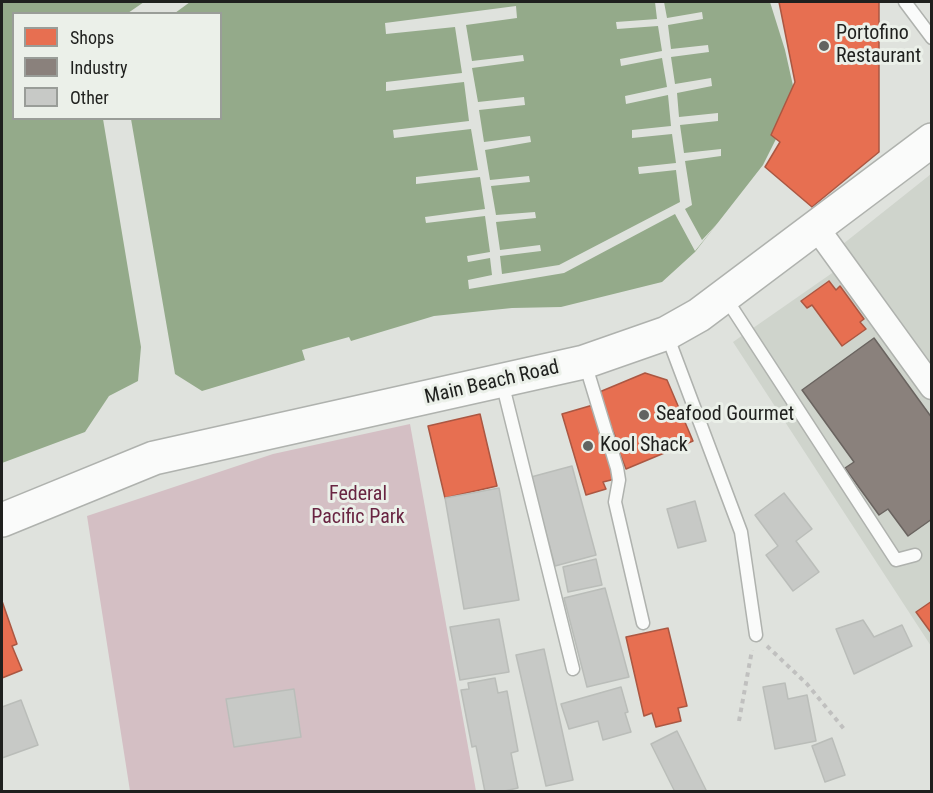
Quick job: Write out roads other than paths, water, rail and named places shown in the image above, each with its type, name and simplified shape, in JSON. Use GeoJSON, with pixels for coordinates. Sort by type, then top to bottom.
{"type":"FeatureCollection","features":[{"type":"Feature","properties":{"kind":"main road","name":"Main Beach Road"},"geometry":{"type":"LineString","coordinates":[[2,520],[154,458],[584,362],[667,333],[699,315],[932,140]]}},
{"type":"Feature","properties":{"kind":"street"},"geometry":{"type":"LineString","coordinates":[[816,226],[932,387]]}},
{"type":"Feature","properties":{"kind":"lane"},"geometry":{"type":"LineString","coordinates":[[905,2],[932,38]]}},
{"type":"Feature","properties":{"kind":"lane"},"geometry":{"type":"LineString","coordinates":[[724,296],[896,560],[915,555]]}},
{"type":"Feature","properties":{"kind":"lane"},"geometry":{"type":"LineString","coordinates":[[667,333],[741,532],[756,635]]}},
{"type":"Feature","properties":{"kind":"lane"},"geometry":{"type":"LineString","coordinates":[[584,362],[620,480],[615,501],[643,623]]}},
{"type":"Feature","properties":{"kind":"lane"},"geometry":{"type":"LineString","coordinates":[[502,381],[573,669]]}},
{"type":"Feature","properties":{"kind":"place","name":"Portofino Restaurant"},"geometry":{"type":"Point","coordinates":[824,46]}},
{"type":"Feature","properties":{"kind":"place","name":"Seafood Gourmet"},"geometry":{"type":"Point","coordinates":[644,415]}},
{"type":"Feature","properties":{"kind":"place","name":"Kool Shack"},"geometry":{"type":"Point","coordinates":[588,446]}},
{"type":"Feature","properties":{"kind":"park label","name":"Federal Pacific Park"},"geometry":{"type":"Point","coordinates":[358,506]}}]}
